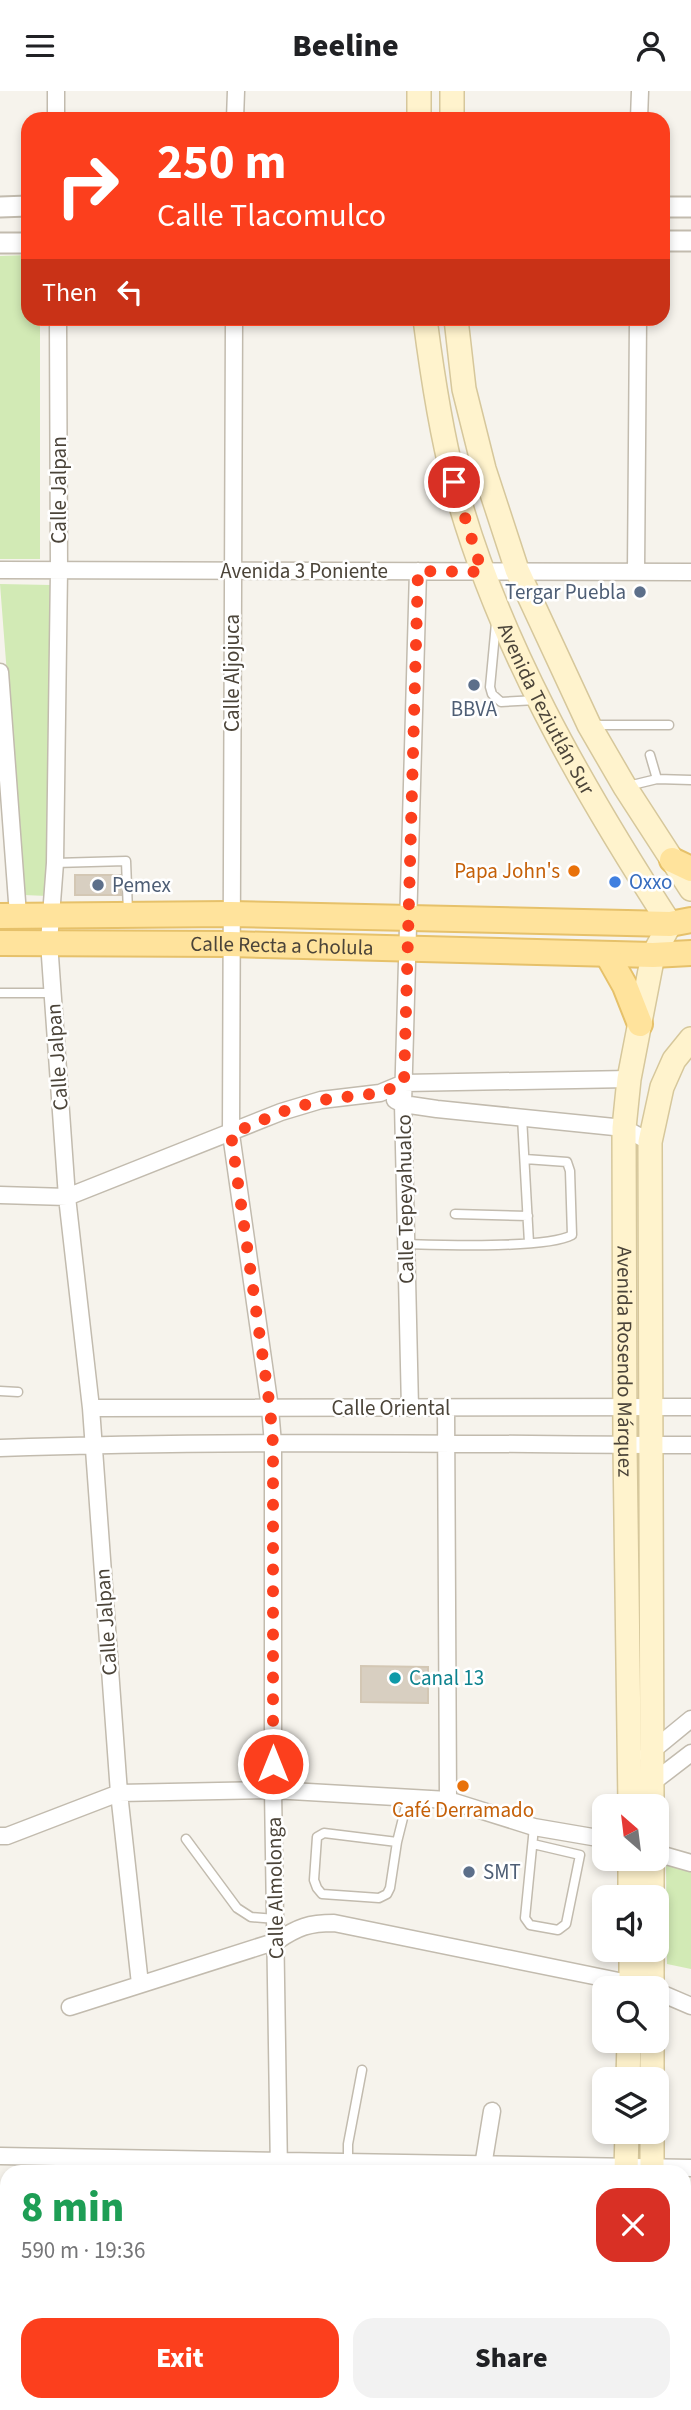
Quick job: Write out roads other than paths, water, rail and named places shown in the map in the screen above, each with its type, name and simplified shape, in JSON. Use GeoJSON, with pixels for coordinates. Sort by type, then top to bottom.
{"type":"FeatureCollection","features":[{"type":"Feature","properties":{"kind":"main road"},"geometry":{"type":"LineString","coordinates":[[419,91],[419,112]]}},
{"type":"Feature","properties":{"kind":"main road"},"geometry":{"type":"LineString","coordinates":[[452,91],[452,112]]}},
{"type":"Feature","properties":{"kind":"main road","name":"Avenida Teziutlán Sur"},"geometry":{"type":"LineString","coordinates":[[426,326],[436,404],[448,456],[482,572],[540,700],[608,828],[681,922],[691,954]]}},
{"type":"Feature","properties":{"kind":"main road","name":"Avenida Teziutlán Sur"},"geometry":{"type":"LineString","coordinates":[[457,326],[464,389],[484,469],[517,570],[589,725],[625,787],[682,865],[691,889]]}},
{"type":"Feature","properties":{"kind":"main road","name":"Calle Recta a Cholula"},"geometry":{"type":"LineString","coordinates":[[9,915],[230,914],[681,922]]}},
{"type":"Feature","properties":{"kind":"main road","name":"Avenida Rosendo Márquez"},"geometry":{"type":"LineString","coordinates":[[639,1794],[630,1768],[624,1128],[629,1079],[653,955],[681,922]]}},
{"type":"Feature","properties":{"kind":"main road","name":"Calle Recta a Cholula"},"geometry":{"type":"LineString","coordinates":[[0,943],[230,944],[691,954]]}},
{"type":"Feature","properties":{"kind":"main road"},"geometry":{"type":"LineString","coordinates":[[607,954],[625,986],[640,1024]]}},
{"type":"Feature","properties":{"kind":"main road","name":"Avenida Rosendo Márquez"},"geometry":{"type":"LineString","coordinates":[[642,1794],[652,1751],[650,1142],[662,1087],[674,1060],[691,1039]]}},
{"type":"Feature","properties":{"kind":"main road"},"geometry":{"type":"LineString","coordinates":[[626,2165],[627,2144]]}},
{"type":"Feature","properties":{"kind":"main road"},"geometry":{"type":"LineString","coordinates":[[652,2144],[652,2165]]}},
{"type":"Feature","properties":{"kind":"street"},"geometry":{"type":"LineString","coordinates":[[56,91],[56,112]]}},
{"type":"Feature","properties":{"kind":"street"},"geometry":{"type":"LineString","coordinates":[[235,112],[236,91]]}},
{"type":"Feature","properties":{"kind":"street"},"geometry":{"type":"LineString","coordinates":[[639,112],[640,91]]}},
{"type":"Feature","properties":{"kind":"street"},"geometry":{"type":"LineString","coordinates":[[0,207],[21,206]]}},
{"type":"Feature","properties":{"kind":"street"},"geometry":{"type":"LineString","coordinates":[[670,207],[691,207]]}},
{"type":"Feature","properties":{"kind":"street"},"geometry":{"type":"LineString","coordinates":[[670,241],[691,241]]}},
{"type":"Feature","properties":{"kind":"street"},"geometry":{"type":"LineString","coordinates":[[0,243],[21,243]]}},
{"type":"Feature","properties":{"kind":"street","name":"Calle Jalpan"},"geometry":{"type":"LineString","coordinates":[[58,326],[60,570],[55,863],[49,942],[67,1197],[90,1408],[119,1793],[140,1984]]}},
{"type":"Feature","properties":{"kind":"street","name":"Calle Aljojuca"},"geometry":{"type":"LineString","coordinates":[[230,944],[234,326]]}},
{"type":"Feature","properties":{"kind":"street"},"geometry":{"type":"LineString","coordinates":[[636,572],[638,326]]}},
{"type":"Feature","properties":{"kind":"street","name":"Avenida 3 Poniente"},"geometry":{"type":"LineString","coordinates":[[0,570],[691,572]]}},
{"type":"Feature","properties":{"kind":"street","name":"Calle Tepeyahualco"},"geometry":{"type":"LineString","coordinates":[[410,1408],[403,1104],[418,571]]}},
{"type":"Feature","properties":{"kind":"street"},"geometry":{"type":"LineString","coordinates":[[0,674],[9,915]]}},
{"type":"Feature","properties":{"kind":"street","name":"Calle Almolonga"},"geometry":{"type":"LineString","coordinates":[[230,944],[231,1134],[273,1444],[273,1790],[279,2165]]}},
{"type":"Feature","properties":{"kind":"street"},"geometry":{"type":"LineString","coordinates":[[0,1195],[67,1197],[281,1112],[321,1100],[380,1093],[404,1083],[629,1079]]}},
{"type":"Feature","properties":{"kind":"street"},"geometry":{"type":"LineString","coordinates":[[380,1093],[403,1104],[624,1128],[650,1142]]}},
{"type":"Feature","properties":{"kind":"street"},"geometry":{"type":"LineString","coordinates":[[446,1407],[447,1800]]}},
{"type":"Feature","properties":{"kind":"street","name":"Calle Oriental"},"geometry":{"type":"LineString","coordinates":[[90,1408],[691,1407]]}},
{"type":"Feature","properties":{"kind":"street","name":"Calle Oriental"},"geometry":{"type":"LineString","coordinates":[[0,1448],[273,1444],[691,1445]]}},
{"type":"Feature","properties":{"kind":"street"},"geometry":{"type":"LineString","coordinates":[[630,1768],[691,1719]]}},
{"type":"Feature","properties":{"kind":"street"},"geometry":{"type":"LineString","coordinates":[[646,1794],[691,1753]]}},
{"type":"Feature","properties":{"kind":"street"},"geometry":{"type":"LineString","coordinates":[[0,1836],[7,1836],[119,1793],[273,1790],[447,1800],[534,1827],[592,1837]]}},
{"type":"Feature","properties":{"kind":"street"},"geometry":{"type":"LineString","coordinates":[[669,1857],[691,1863]]}},
{"type":"Feature","properties":{"kind":"street"},"geometry":{"type":"LineString","coordinates":[[70,2007],[277,1941],[312,1923],[334,1923],[592,1977]]}},
{"type":"Feature","properties":{"kind":"street"},"geometry":{"type":"LineString","coordinates":[[669,1998],[691,2006]]}},
{"type":"Feature","properties":{"kind":"street"},"geometry":{"type":"LineString","coordinates":[[483,2165],[492,2111]]}},
{"type":"Feature","properties":{"kind":"street"},"geometry":{"type":"LineString","coordinates":[[0,2156],[228,2165]]}},
{"type":"Feature","properties":{"kind":"street"},"geometry":{"type":"LineString","coordinates":[[314,2165],[438,2165]]}},
{"type":"Feature","properties":{"kind":"lane"},"geometry":{"type":"LineString","coordinates":[[498,608],[490,687],[492,694],[501,702],[540,700]]}},
{"type":"Feature","properties":{"kind":"lane"},"geometry":{"type":"LineString","coordinates":[[589,725],[669,725]]}},
{"type":"Feature","properties":{"kind":"lane"},"geometry":{"type":"LineString","coordinates":[[650,755],[657,779]]}},
{"type":"Feature","properties":{"kind":"lane"},"geometry":{"type":"LineString","coordinates":[[625,787],[657,779],[691,780]]}},
{"type":"Feature","properties":{"kind":"lane"},"geometry":{"type":"LineString","coordinates":[[55,863],[126,861],[128,915]]}},
{"type":"Feature","properties":{"kind":"lane"},"geometry":{"type":"LineString","coordinates":[[0,993],[52,993]]}},
{"type":"Feature","properties":{"kind":"lane"},"geometry":{"type":"LineString","coordinates":[[522,1117],[530,1243]]}},
{"type":"Feature","properties":{"kind":"lane"},"geometry":{"type":"LineString","coordinates":[[407,1244],[530,1243],[565,1239],[572,1235],[570,1171],[567,1162],[525,1160]]}},
{"type":"Feature","properties":{"kind":"lane"},"geometry":{"type":"LineString","coordinates":[[455,1214],[528,1216]]}},
{"type":"Feature","properties":{"kind":"lane"},"geometry":{"type":"LineString","coordinates":[[0,1391],[18,1392]]}},
{"type":"Feature","properties":{"kind":"lane"},"geometry":{"type":"LineString","coordinates":[[397,1842],[320,1834],[317,1837],[314,1880],[317,1888],[322,1894],[379,1898],[387,1894],[408,1798]]}},
{"type":"Feature","properties":{"kind":"lane"},"geometry":{"type":"LineString","coordinates":[[533,1845],[580,1856],[565,1924],[558,1930],[530,1925],[525,1918],[534,1827]]}},
{"type":"Feature","properties":{"kind":"lane"},"geometry":{"type":"LineString","coordinates":[[186,1839],[237,1908],[251,1917],[276,1919]]}},
{"type":"Feature","properties":{"kind":"lane"},"geometry":{"type":"LineString","coordinates":[[348,2163],[348,2144],[362,2070]]}},
{"type":"Feature","properties":{"kind":"place","name":"Tergar Puebla"},"geometry":{"type":"Point","coordinates":[640,592]}},
{"type":"Feature","properties":{"kind":"place","name":"BBVA"},"geometry":{"type":"Point","coordinates":[474,685]}},
{"type":"Feature","properties":{"kind":"place","name":"Papa John's"},"geometry":{"type":"Point","coordinates":[574,871]}},
{"type":"Feature","properties":{"kind":"place","name":"Oxxo"},"geometry":{"type":"Point","coordinates":[615,882]}},
{"type":"Feature","properties":{"kind":"place","name":"Pemex"},"geometry":{"type":"Point","coordinates":[98,885]}},
{"type":"Feature","properties":{"kind":"place","name":"Canal 13"},"geometry":{"type":"Point","coordinates":[395,1678]}},
{"type":"Feature","properties":{"kind":"place","name":"Café Derramado"},"geometry":{"type":"Point","coordinates":[463,1786]}},
{"type":"Feature","properties":{"kind":"place","name":"SMT"},"geometry":{"type":"Point","coordinates":[469,1872]}}]}
